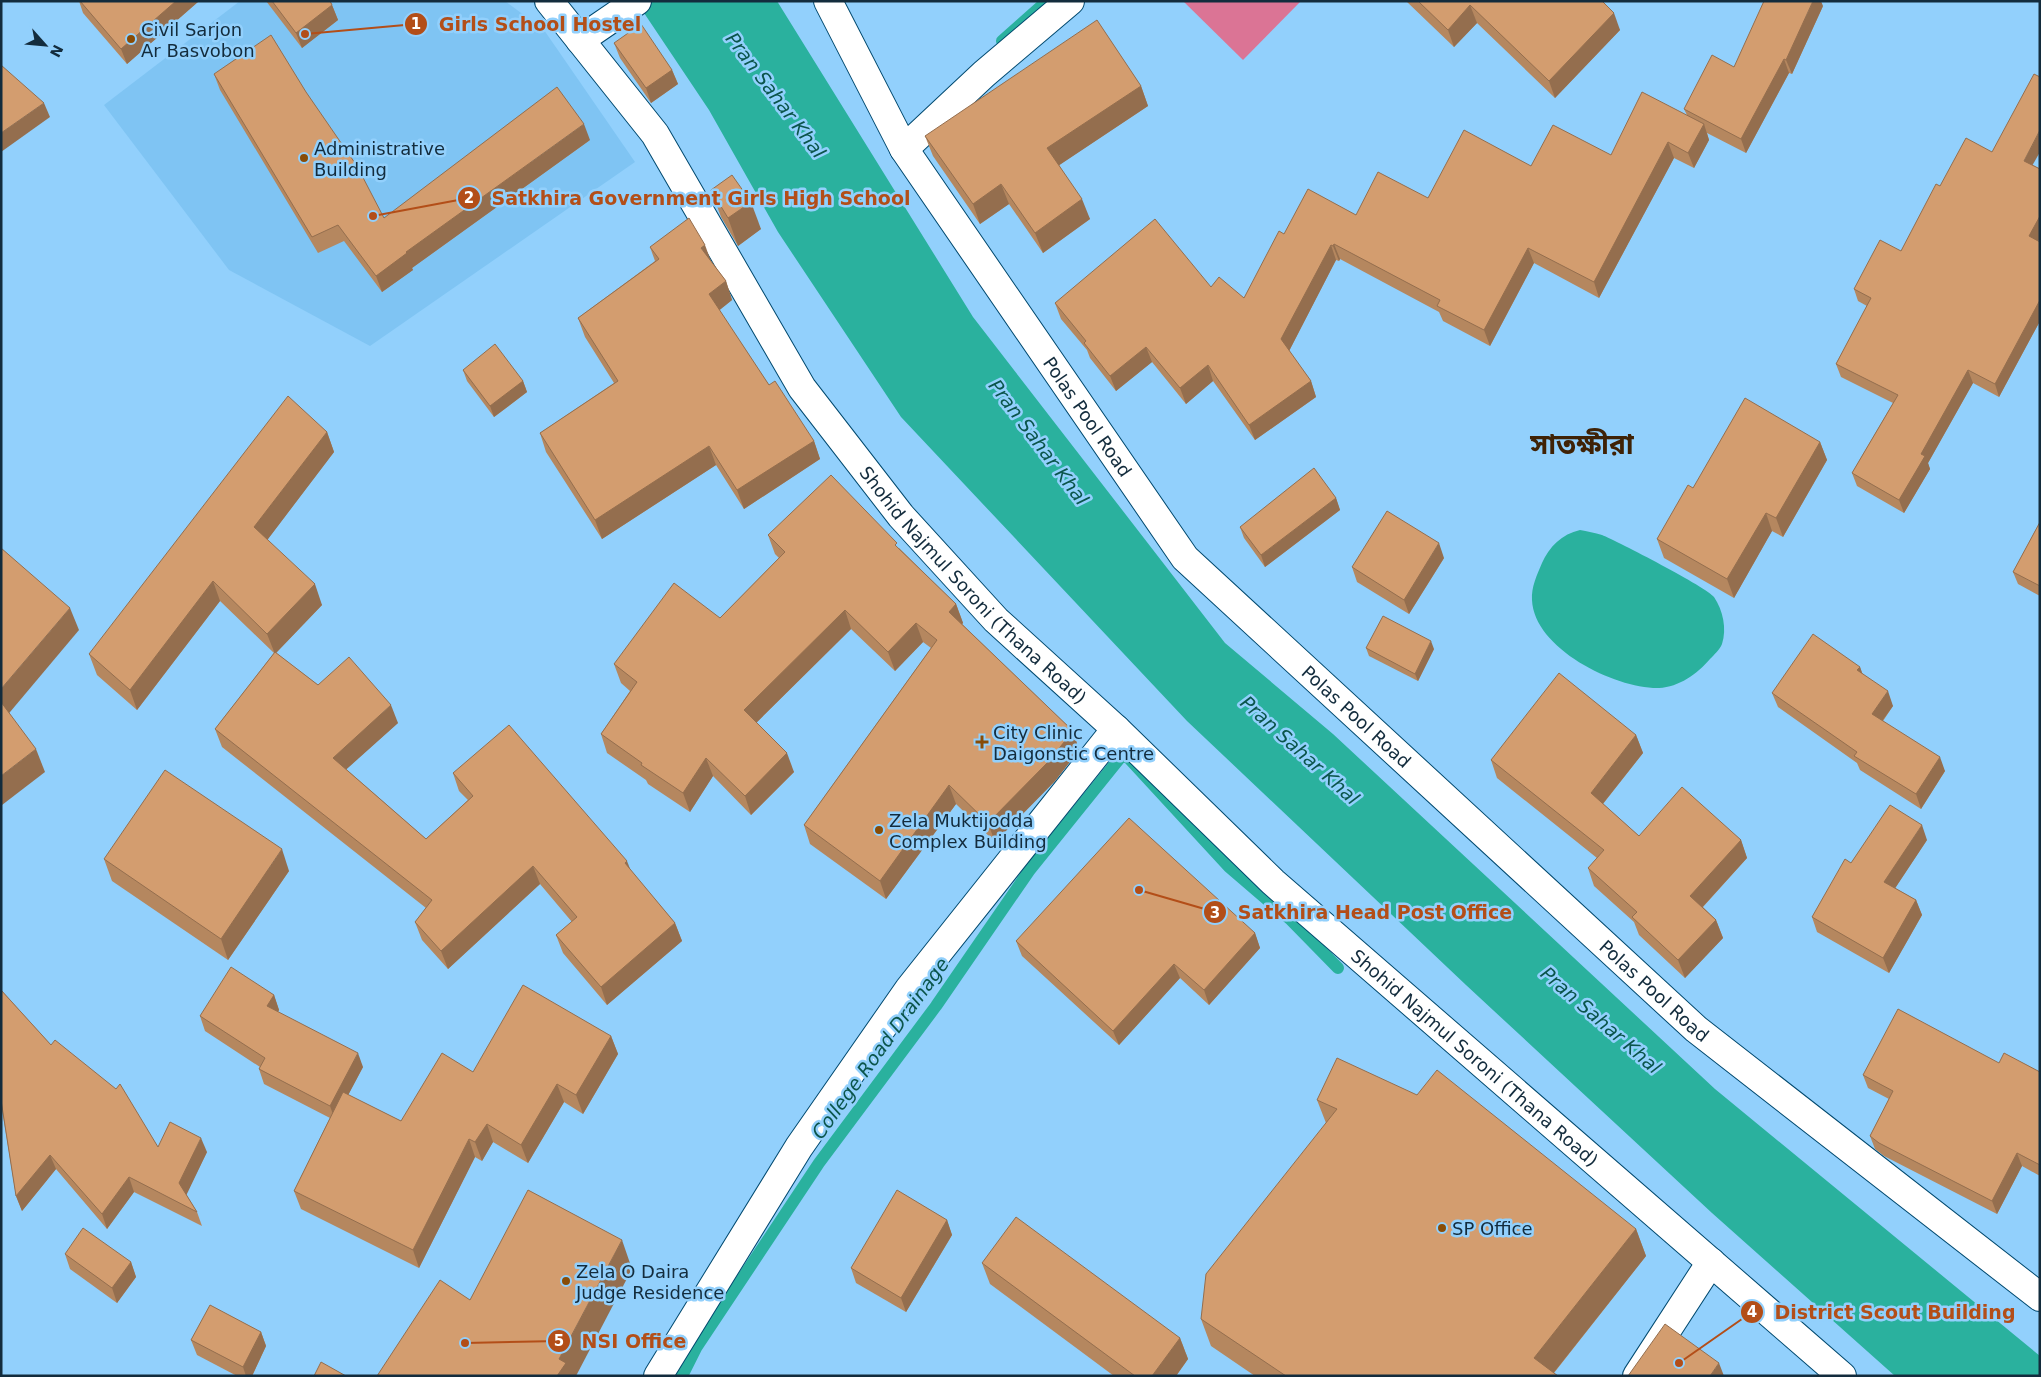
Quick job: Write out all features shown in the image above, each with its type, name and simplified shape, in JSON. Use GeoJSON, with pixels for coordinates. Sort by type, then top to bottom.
{"type":"FeatureCollection","features":[{"type":"Feature","properties":{"kind":"street","name":"Shohid Najmul Soroni (Thana Road)"},"geometry":{"type":"LineString","coordinates":[[549,1],[655,134],[802,388],[901,516],[996,620],[1116,729],[1273,882],[1842,1376]]}},
{"type":"Feature","properties":{"kind":"street"},"geometry":{"type":"LineString","coordinates":[[580,40],[637,1]]}},
{"type":"Feature","properties":{"kind":"street","name":"Polas Pool Road"},"geometry":{"type":"LineString","coordinates":[[828,1],[904,149],[1186,558],[1696,1029],[2040,1297]]}},
{"type":"Feature","properties":{"kind":"street"},"geometry":{"type":"LineString","coordinates":[[904,149],[984,74],[1070,1]]}},
{"type":"Feature","properties":{"kind":"street"},"geometry":{"type":"LineString","coordinates":[[658,1376],[799,1147],[909,989],[1116,729]]}},
{"type":"Feature","properties":{"kind":"street"},"geometry":{"type":"LineString","coordinates":[[1637,1376],[1711,1262]]}},
{"type":"Feature","properties":{"kind":"shaded area"},"geometry":{"type":"Polygon","coordinates":[[[240,1],[505,1],[544,30],[635,162],[370,346],[229,270],[104,105],[240,1]]]}},
{"type":"Feature","properties":{"kind":"shaded area"},"geometry":{"type":"Polygon","coordinates":[[[1183,1],[1301,1],[1243,60],[1183,1]]]}},
{"type":"Feature","properties":{"kind":"water","name":"Pran Sahar Khal"},"geometry":{"type":"Polygon","coordinates":[[[636,1],[777,1],[973,317],[1225,643],[1333,734],[1715,1089],[2040,1356],[2040,1376],[1895,1376],[1712,1213],[1466,985],[1187,721],[901,417],[778,232],[709,110],[636,1]]]}},
{"type":"Feature","properties":{"kind":"water"},"geometry":{"type":"Polygon","coordinates":[[[1580,530],[1602,535],[1625,546],[1680,575],[1714,597],[1720,608],[1724,632],[1722,644],[1705,665],[1687,679],[1674,685],[1659,688],[1641,687],[1600,674],[1580,663],[1562,650],[1547,635],[1536,618],[1532,590],[1542,563],[1552,547],[1562,538],[1580,530]]]}},
{"type":"Feature","properties":{"kind":"building","name":"Civil Sarjon Ar Basvobon"},"geometry":{"type":"Polygon","coordinates":[[[80,1],[176,1],[121,49],[80,1]]]}},
{"type":"Feature","properties":{"kind":"building"},"geometry":{"type":"Polygon","coordinates":[[[272,1],[330,1],[332,5],[296,33],[272,1]]]}},
{"type":"Feature","properties":{"kind":"building"},"geometry":{"type":"Polygon","coordinates":[[[1418,1],[1602,1],[1614,13],[1549,81],[1470,5],[1448,30],[1418,1]]]}},
{"type":"Feature","properties":{"kind":"building"},"geometry":{"type":"Polygon","coordinates":[[[1764,1],[1813,1],[1786,60],[1784,59],[1741,139],[1684,109],[1712,55],[1734,67],[1764,1]]]}},
{"type":"Feature","properties":{"kind":"building"},"geometry":{"type":"Polygon","coordinates":[[[1097,20],[1141,86],[1047,148],[1082,199],[1035,233],[1001,184],[973,204],[925,136],[1097,20]]]}},
{"type":"Feature","properties":{"kind":"building"},"geometry":{"type":"Polygon","coordinates":[[[641,24],[672,70],[646,88],[614,43],[641,24]]]}},
{"type":"Feature","properties":{"kind":"building"},"geometry":{"type":"Polygon","coordinates":[[[271,35],[306,92],[357,166],[384,218],[557,87],[584,124],[406,252],[376,276],[338,225],[312,237],[214,74],[271,35]]]}},
{"type":"Feature","properties":{"kind":"building"},"geometry":{"type":"Polygon","coordinates":[[[1,65],[44,103],[1,133],[1,65]]]}},
{"type":"Feature","properties":{"kind":"building"},"geometry":{"type":"Polygon","coordinates":[[[2034,74],[2040,77],[2040,130],[2024,161],[2040,169],[2040,216],[2029,236],[2040,242],[2040,300],[1995,384],[1968,370],[1921,454],[1925,456],[1899,500],[1852,473],[1898,395],[1836,364],[1871,298],[1854,289],[1880,240],[1901,251],[1936,184],[1940,186],[1966,138],[1992,152],[2034,74]]]}},
{"type":"Feature","properties":{"kind":"building"},"geometry":{"type":"Polygon","coordinates":[[[1642,92],[1704,124],[1688,153],[1668,142],[1594,282],[1528,248],[1484,330],[1437,306],[1440,300],[1334,244],[1333,246],[1331,245],[1281,339],[1311,381],[1249,425],[1208,365],[1180,388],[1146,347],[1110,376],[1084,343],[1086,341],[1055,303],[1155,219],[1211,287],[1219,277],[1244,298],[1279,231],[1284,234],[1308,189],[1356,215],[1378,172],[1428,198],[1464,130],[1531,166],[1553,125],[1611,155],[1642,92]]]}},
{"type":"Feature","properties":{"kind":"building"},"geometry":{"type":"Polygon","coordinates":[[[732,175],[751,202],[728,218],[711,190],[732,175]]]}},
{"type":"Feature","properties":{"kind":"building"},"geometry":{"type":"Polygon","coordinates":[[[689,218],[705,245],[701,248],[726,281],[709,294],[769,385],[775,381],[814,441],[737,490],[709,446],[595,520],[540,433],[618,381],[578,318],[659,259],[650,247],[689,218]]]}},
{"type":"Feature","properties":{"kind":"building"},"geometry":{"type":"Polygon","coordinates":[[[495,344],[523,381],[490,406],[463,370],[495,344]]]}},
{"type":"Feature","properties":{"kind":"building"},"geometry":{"type":"Polygon","coordinates":[[[288,396],[327,432],[254,527],[315,584],[267,634],[213,581],[130,690],[89,654],[288,396]]]}},
{"type":"Feature","properties":{"kind":"building"},"geometry":{"type":"Polygon","coordinates":[[[1745,398],[1820,442],[1776,518],[1766,513],[1727,579],[1657,539],[1688,485],[1693,488],[1745,398]]]}},
{"type":"Feature","properties":{"kind":"building"},"geometry":{"type":"Polygon","coordinates":[[[1314,468],[1336,498],[1261,555],[1240,527],[1314,468]]]}},
{"type":"Feature","properties":{"kind":"building"},"geometry":{"type":"Polygon","coordinates":[[[831,475],[897,543],[895,545],[956,604],[949,612],[1073,731],[1048,762],[988,823],[949,785],[880,881],[804,825],[937,640],[916,623],[888,652],[845,610],[744,710],[787,753],[745,796],[706,758],[683,793],[641,765],[642,763],[601,734],[637,682],[614,664],[674,583],[720,618],[785,552],[768,535],[831,475]]]}},
{"type":"Feature","properties":{"kind":"building"},"geometry":{"type":"Polygon","coordinates":[[[1387,511],[1439,543],[1404,600],[1352,567],[1387,511]]]}},
{"type":"Feature","properties":{"kind":"building"},"geometry":{"type":"Polygon","coordinates":[[[2040,522],[2040,586],[2013,572],[2040,522]]]}},
{"type":"Feature","properties":{"kind":"building"},"geometry":{"type":"Polygon","coordinates":[[[1,548],[70,608],[1,689],[1,548]]]}},
{"type":"Feature","properties":{"kind":"building"},"geometry":{"type":"Polygon","coordinates":[[[1383,616],[1431,641],[1415,674],[1366,648],[1383,616]]]}},
{"type":"Feature","properties":{"kind":"building"},"geometry":{"type":"Polygon","coordinates":[[[1813,634],[1860,667],[1857,670],[1888,691],[1872,714],[1940,757],[1916,794],[1854,756],[1857,752],[1772,693],[1813,634]]]}},
{"type":"Feature","properties":{"kind":"building"},"geometry":{"type":"Polygon","coordinates":[[[275,652],[318,685],[349,657],[391,705],[333,758],[426,839],[473,796],[453,773],[509,725],[627,861],[625,863],[675,923],[601,987],[556,935],[577,917],[533,866],[441,951],[415,922],[432,900],[215,729],[275,652]]]}},
{"type":"Feature","properties":{"kind":"building"},"geometry":{"type":"Polygon","coordinates":[[[1559,673],[1636,735],[1591,793],[1639,836],[1682,787],[1741,840],[1690,896],[1716,920],[1678,960],[1632,917],[1637,912],[1588,868],[1604,850],[1491,760],[1559,673]]]}},
{"type":"Feature","properties":{"kind":"building"},"geometry":{"type":"Polygon","coordinates":[[[1,702],[36,749],[1,776],[1,702]]]}},
{"type":"Feature","properties":{"kind":"building"},"geometry":{"type":"Polygon","coordinates":[[[165,770],[282,849],[221,939],[104,859],[165,770]]]}},
{"type":"Feature","properties":{"kind":"building"},"geometry":{"type":"Polygon","coordinates":[[[1890,805],[1922,825],[1884,882],[1916,900],[1883,958],[1812,917],[1845,859],[1851,863],[1890,805]]]}},
{"type":"Feature","properties":{"kind":"building"},"geometry":{"type":"Polygon","coordinates":[[[1129,818],[1255,933],[1204,990],[1174,964],[1113,1031],[1016,941],[1129,818]]]}},
{"type":"Feature","properties":{"kind":"building"},"geometry":{"type":"Polygon","coordinates":[[[231,967],[274,995],[267,1006],[358,1053],[330,1106],[259,1069],[265,1058],[200,1016],[231,967]]]}},
{"type":"Feature","properties":{"kind":"building"},"geometry":{"type":"Polygon","coordinates":[[[523,985],[611,1036],[576,1095],[557,1084],[521,1145],[487,1124],[475,1142],[469,1139],[413,1250],[294,1191],[343,1092],[401,1121],[442,1053],[473,1072],[523,985]]]}},
{"type":"Feature","properties":{"kind":"building"},"geometry":{"type":"Polygon","coordinates":[[[1,990],[51,1045],[55,1040],[116,1089],[120,1084],[158,1147],[170,1122],[201,1138],[179,1183],[197,1212],[129,1177],[102,1214],[50,1155],[16,1196],[1,1100],[1,990]]]}},
{"type":"Feature","properties":{"kind":"building"},"geometry":{"type":"Polygon","coordinates":[[[1898,1009],[1999,1063],[2004,1053],[2040,1072],[2040,1165],[2017,1153],[1992,1201],[1879,1143],[1870,1136],[1893,1091],[1863,1075],[1898,1009]]]}},
{"type":"Feature","properties":{"kind":"building","name":"SP Office"},"geometry":{"type":"Polygon","coordinates":[[[1337,1058],[1417,1095],[1437,1070],[1636,1229],[1534,1358],[1558,1376],[1286,1376],[1201,1319],[1206,1274],[1337,1109],[1317,1100],[1337,1058]]]}},
{"type":"Feature","properties":{"kind":"building"},"geometry":{"type":"Polygon","coordinates":[[[528,1190],[622,1240],[559,1359],[566,1363],[557,1376],[377,1376],[440,1280],[470,1300],[528,1190]]]}},
{"type":"Feature","properties":{"kind":"building"},"geometry":{"type":"Polygon","coordinates":[[[897,1190],[947,1220],[901,1298],[851,1268],[897,1190]]]}},
{"type":"Feature","properties":{"kind":"building"},"geometry":{"type":"Polygon","coordinates":[[[1016,1217],[1180,1338],[1152,1376],[1135,1376],[982,1263],[1016,1217]]]}},
{"type":"Feature","properties":{"kind":"building"},"geometry":{"type":"Polygon","coordinates":[[[83,1228],[131,1262],[112,1288],[65,1254],[83,1228]]]}},
{"type":"Feature","properties":{"kind":"building"},"geometry":{"type":"Polygon","coordinates":[[[210,1305],[261,1332],[243,1367],[191,1340],[210,1305]]]}},
{"type":"Feature","properties":{"kind":"building"},"geometry":{"type":"Polygon","coordinates":[[[1665,1324],[1719,1363],[1710,1376],[1628,1376],[1665,1324]]]}},
{"type":"Feature","properties":{"kind":"building"},"geometry":{"type":"Polygon","coordinates":[[[321,1362],[346,1376],[314,1376],[321,1362]]]}},
{"type":"Feature","properties":{"kind":"waterway"},"geometry":{"type":"LineString","coordinates":[[1002,41],[1047,1]]}},
{"type":"Feature","properties":{"kind":"waterway","name":"College Road Drainage"},"geometry":{"type":"LineString","coordinates":[[682,1376],[696,1348],[819,1163],[936,1006],[1029,871],[1124,753],[1229,867],[1291,920],[1338,968]]}},
{"type":"Feature","properties":{"kind":"place","name":"Girls School Hostel"},"geometry":{"type":"Point","coordinates":[305,34]}},
{"type":"Feature","properties":{"kind":"place","name":"Civil Sarjon Ar Basvobon"},"geometry":{"type":"Point","coordinates":[131,39]}},
{"type":"Feature","properties":{"kind":"place","name":"Administrative Building"},"geometry":{"type":"Point","coordinates":[304,158]}},
{"type":"Feature","properties":{"kind":"place","name":"Satkhira Government Girls High School"},"geometry":{"type":"Point","coordinates":[373,216]}},
{"type":"Feature","properties":{"kind":"place","name":"City Clinic Daigonstic Centre"},"geometry":{"type":"Point","coordinates":[982,742]}},
{"type":"Feature","properties":{"kind":"place","name":"Zela Muktijodda Complex Building"},"geometry":{"type":"Point","coordinates":[879,830]}},
{"type":"Feature","properties":{"kind":"place","name":"Satkhira Head Post Office"},"geometry":{"type":"Point","coordinates":[1139,890]}},
{"type":"Feature","properties":{"kind":"place","name":"SP Office"},"geometry":{"type":"Point","coordinates":[1442,1228]}},
{"type":"Feature","properties":{"kind":"place","name":"Zela O Daira Judge Residence"},"geometry":{"type":"Point","coordinates":[566,1281]}},
{"type":"Feature","properties":{"kind":"place","name":"NSI Office"},"geometry":{"type":"Point","coordinates":[465,1343]}},
{"type":"Feature","properties":{"kind":"place","name":"District Scout Building"},"geometry":{"type":"Point","coordinates":[1679,1363]}},
{"type":"Feature","properties":{"kind":"district","name":"সাতক্ষীরা"},"geometry":{"type":"Point","coordinates":[1582,444]}}]}
